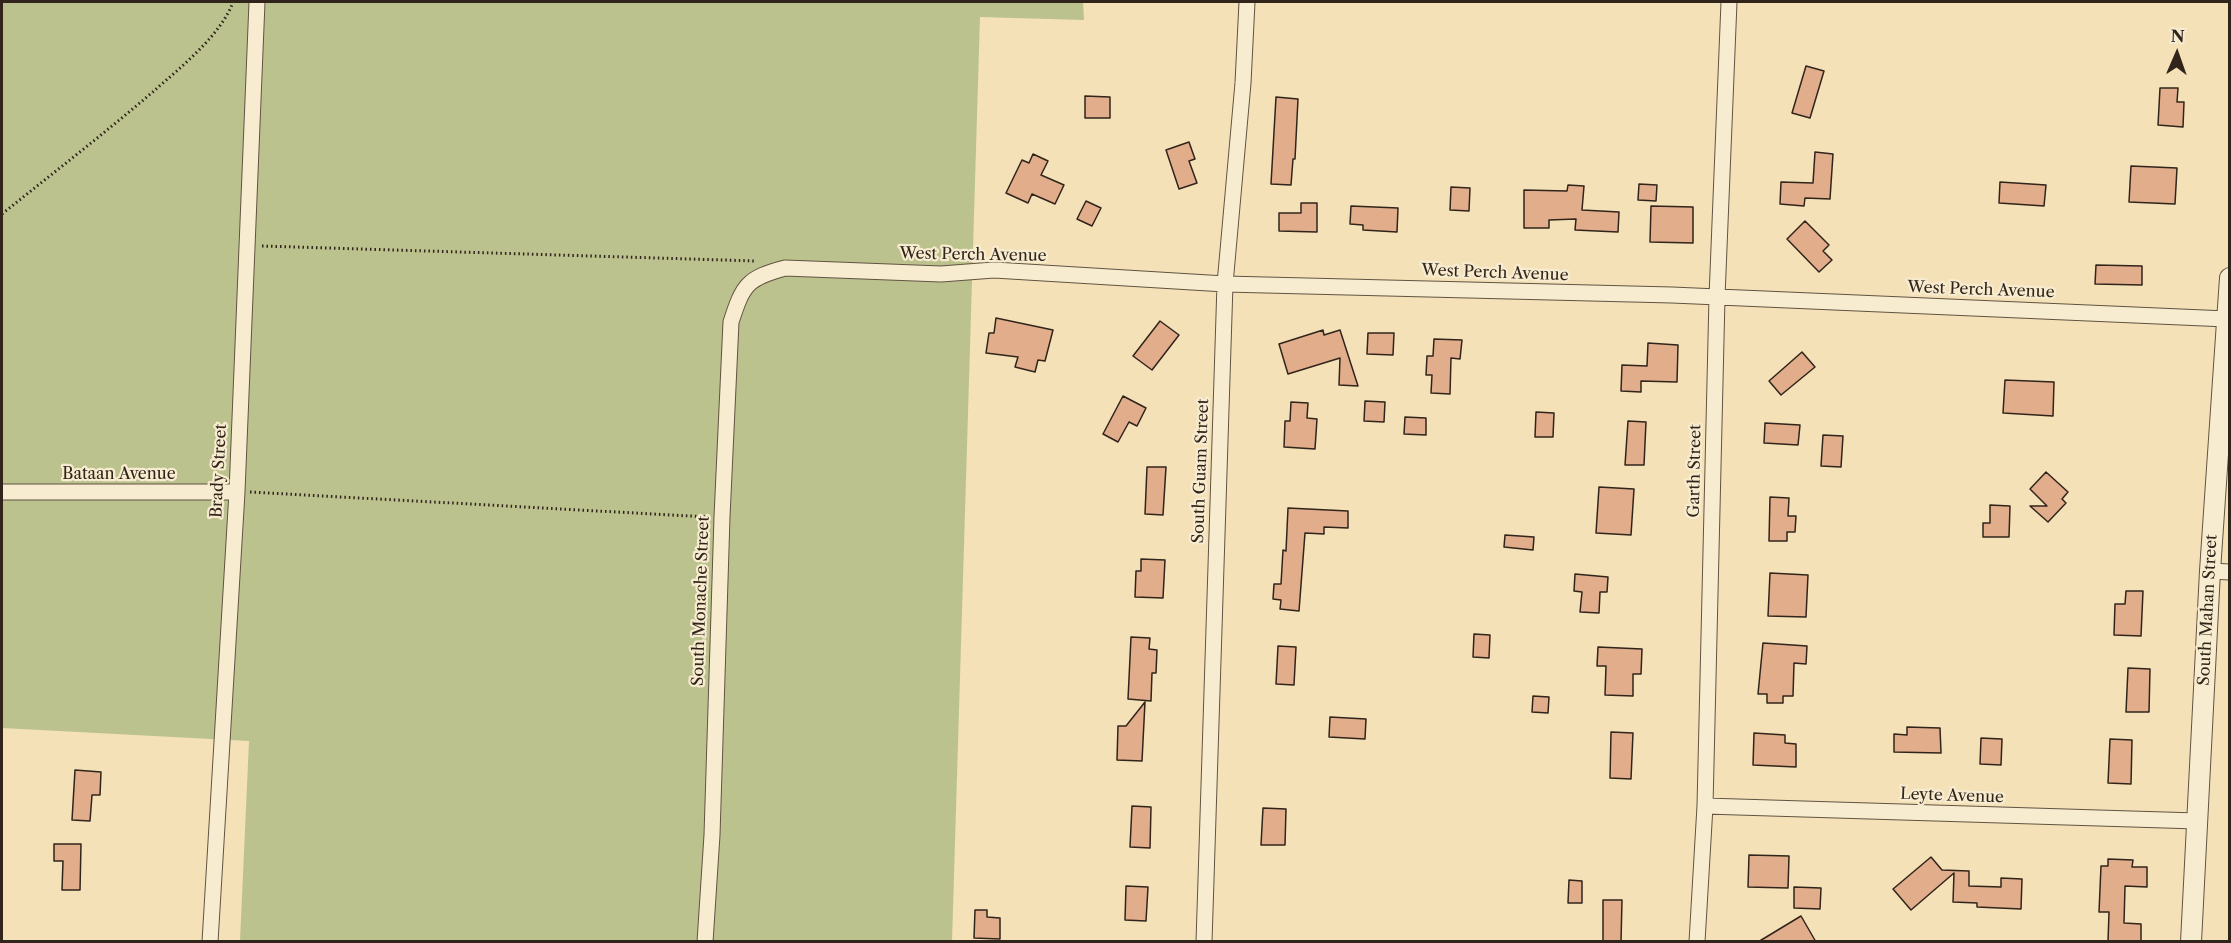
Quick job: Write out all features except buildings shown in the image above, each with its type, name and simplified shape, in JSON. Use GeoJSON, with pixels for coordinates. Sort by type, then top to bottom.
{"type":"FeatureCollection","features":[{"type":"Feature","properties":{"kind":"street","name":"Brady Street"},"geometry":{"type":"LineString","coordinates":[[210,942],[237,492],[257,2]]}},
{"type":"Feature","properties":{"kind":"street","name":"South Guam Street"},"geometry":{"type":"LineString","coordinates":[[1204,942],[1225,284],[1243,82],[1247,2]]}},
{"type":"Feature","properties":{"kind":"street","name":"Garth Street"},"geometry":{"type":"LineString","coordinates":[[1697,942],[1705,806],[1717,297],[1729,2]]}},
{"type":"Feature","properties":{"kind":"street","name":"West Perch Avenue"},"geometry":{"type":"LineString","coordinates":[[760,268],[941,274],[994,270],[1225,284],[1717,297],[2227,319]]}},
{"type":"Feature","properties":{"kind":"street","name":"South Monache Street"},"geometry":{"type":"LineString","coordinates":[[705,942],[712,835],[731,322],[739,297],[760,268]]}},
{"type":"Feature","properties":{"kind":"street","name":"South Mahan Street"},"geometry":{"type":"LineString","coordinates":[[2191,942],[2210,571],[2229,278]]}},
{"type":"Feature","properties":{"kind":"street","name":"Bataan Avenue"},"geometry":{"type":"LineString","coordinates":[[2,492],[237,492]]}},
{"type":"Feature","properties":{"kind":"street"},"geometry":{"type":"LineString","coordinates":[[2210,571],[2229,572]]}},
{"type":"Feature","properties":{"kind":"street","name":"Leyte Avenue"},"geometry":{"type":"LineString","coordinates":[[1705,806],[2198,821]]}},
{"type":"Feature","properties":{"kind":"path"},"geometry":{"type":"LineString","coordinates":[[2,214],[113,126],[176,71],[229,14],[233,2]]}},
{"type":"Feature","properties":{"kind":"path"},"geometry":{"type":"LineString","coordinates":[[248,246],[760,268]]}},
{"type":"Feature","properties":{"kind":"path"},"geometry":{"type":"LineString","coordinates":[[237,492],[722,517]]}},
{"type":"Feature","properties":{"kind":"green space"},"geometry":{"type":"Polygon","coordinates":[[[2,2],[1083,2],[1084,20],[980,17],[952,941],[240,941],[249,741],[2,728],[2,2]]]}}]}
